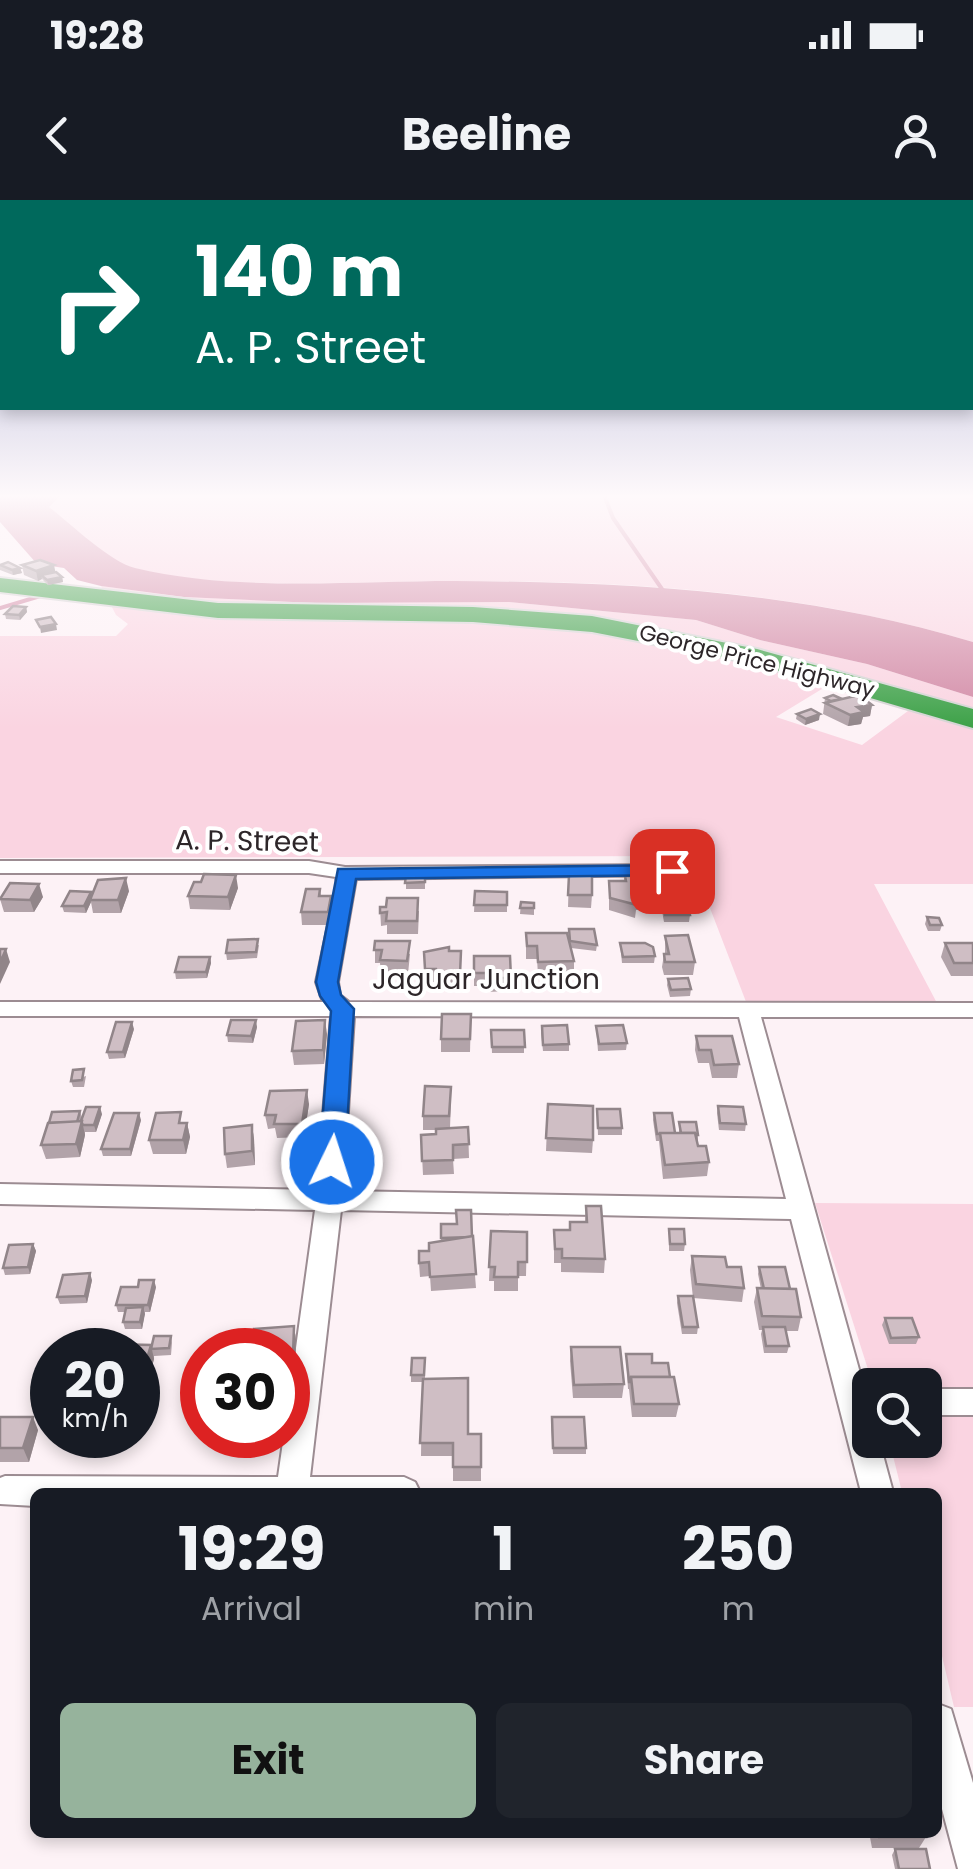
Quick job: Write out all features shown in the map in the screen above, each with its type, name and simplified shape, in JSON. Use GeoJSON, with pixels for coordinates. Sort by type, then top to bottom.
{"type":"FeatureCollection","features":[{"type":"Feature","properties":{"kind":"highway","name":"George Price Highway"},"geometry":{"type":"LineString","coordinates":[[0,586],[237,610],[484,615],[592,624],[758,657],[973,719]]}},
{"type":"Feature","properties":{"kind":"street","name":"A. P. Street"},"geometry":{"type":"LineString","coordinates":[[0,866],[310,867],[345,874],[672,871]]}},
{"type":"Feature","properties":{"kind":"street"},"geometry":{"type":"LineString","coordinates":[[292,1488],[329,1200],[342,1009],[330,996],[327,982],[348,883],[345,874]]}},
{"type":"Feature","properties":{"kind":"street"},"geometry":{"type":"LineString","coordinates":[[748,1008],[802,1209],[852,1372]]}},
{"type":"Feature","properties":{"kind":"street","name":"Jaguar Junction"},"geometry":{"type":"LineString","coordinates":[[0,1010],[973,1010]]}},
{"type":"Feature","properties":{"kind":"street"},"geometry":{"type":"LineString","coordinates":[[0,1194],[802,1209]]}},
{"type":"Feature","properties":{"kind":"street"},"geometry":{"type":"LineString","coordinates":[[942,1402],[973,1402]]}},
{"type":"Feature","properties":{"kind":"street"},"geometry":{"type":"LineString","coordinates":[[871,1458],[876,1488]]}},
{"type":"Feature","properties":{"kind":"street"},"geometry":{"type":"LineString","coordinates":[[6,1490],[30,1490]]}},
{"type":"Feature","properties":{"kind":"street"},"geometry":{"type":"LineString","coordinates":[[942,1737],[973,1857]]}},
{"type":"Feature","properties":{"kind":"shaded area"},"geometry":{"type":"Polygon","coordinates":[[[69,573],[162,573],[294,584],[585,584],[780,601],[845,611],[973,642],[973,697],[867,664],[760,640],[696,620],[509,602],[315,603],[184,597],[77,580],[69,573]]]}},
{"type":"Feature","properties":{"kind":"shaded area"},"geometry":{"type":"Polygon","coordinates":[[[158,573],[973,573],[973,642],[845,611],[716,592],[585,583],[249,583],[158,573]]]}},
{"type":"Feature","properties":{"kind":"shaded area"},"geometry":{"type":"Polygon","coordinates":[[[101,586],[184,597],[315,603],[509,602],[696,620],[760,640],[867,664],[973,697],[973,884],[874,884],[938,1005],[748,1007],[690,856],[0,858],[0,636],[116,636],[128,624],[116,615],[101,586]],[[835,681],[776,717],[862,745],[912,708],[835,681]]]}},
{"type":"Feature","properties":{"kind":"shaded area"},"geometry":{"type":"Polygon","coordinates":[[[815,1203],[973,1204],[973,1394],[942,1394],[942,1368],[868,1368],[815,1203]]]}},
{"type":"Feature","properties":{"kind":"shaded area"},"geometry":{"type":"Polygon","coordinates":[[[942,1403],[973,1404],[973,1707],[954,1707],[942,1656],[942,1488],[901,1488],[894,1458],[942,1458],[942,1403]]]}},
{"type":"Feature","properties":{"kind":"building"},"geometry":{"type":"Polygon","coordinates":[[[57,573],[62,577],[47,580],[41,575],[57,573]]]}},
{"type":"Feature","properties":{"kind":"building"},"geometry":{"type":"Polygon","coordinates":[[[13,606],[26,607],[19,615],[5,614],[13,606]]]}},
{"type":"Feature","properties":{"kind":"building"},"geometry":{"type":"Polygon","coordinates":[[[51,617],[56,624],[40,627],[36,620],[51,617]]]}},
{"type":"Feature","properties":{"kind":"building"},"geometry":{"type":"Polygon","coordinates":[[[859,695],[872,705],[857,707],[864,712],[850,715],[825,703],[859,695]]]}},
{"type":"Feature","properties":{"kind":"building"},"geometry":{"type":"Polygon","coordinates":[[[811,709],[820,714],[806,719],[797,714],[811,709]]]}},
{"type":"Feature","properties":{"kind":"building"},"geometry":{"type":"Polygon","coordinates":[[[204,874],[236,875],[228,897],[188,896],[194,882],[201,882],[204,874]]]}},
{"type":"Feature","properties":{"kind":"building"},"geometry":{"type":"Polygon","coordinates":[[[406,874],[425,874],[425,882],[405,883],[406,874]]]}},
{"type":"Feature","properties":{"kind":"building"},"geometry":{"type":"Polygon","coordinates":[[[569,875],[592,875],[592,895],[568,895],[569,875]]]}},
{"type":"Feature","properties":{"kind":"building"},"geometry":{"type":"Polygon","coordinates":[[[625,876],[647,882],[649,897],[636,897],[637,905],[610,898],[609,881],[626,881],[625,876]]]}},
{"type":"Feature","properties":{"kind":"building"},"geometry":{"type":"Polygon","coordinates":[[[126,878],[118,900],[90,900],[98,880],[126,878]]]}},
{"type":"Feature","properties":{"kind":"building"},"geometry":{"type":"Polygon","coordinates":[[[10,883],[39,884],[30,900],[0,899],[10,883]]]}},
{"type":"Feature","properties":{"kind":"building"},"geometry":{"type":"Polygon","coordinates":[[[306,889],[320,889],[319,896],[331,896],[328,912],[301,912],[306,889]]]}},
{"type":"Feature","properties":{"kind":"building"},"geometry":{"type":"Polygon","coordinates":[[[70,891],[91,892],[84,906],[62,906],[70,891]]]}},
{"type":"Feature","properties":{"kind":"building"},"geometry":{"type":"Polygon","coordinates":[[[475,891],[507,892],[507,905],[474,905],[475,891]]]}},
{"type":"Feature","properties":{"kind":"building"},"geometry":{"type":"Polygon","coordinates":[[[387,898],[418,898],[417,921],[386,921],[387,912],[380,913],[380,907],[386,907],[387,898]]]}},
{"type":"Feature","properties":{"kind":"building"},"geometry":{"type":"Polygon","coordinates":[[[521,902],[534,903],[534,908],[520,908],[521,902]]]}},
{"type":"Feature","properties":{"kind":"building"},"geometry":{"type":"Polygon","coordinates":[[[688,904],[690,915],[665,915],[663,905],[688,904]]]}},
{"type":"Feature","properties":{"kind":"building"},"geometry":{"type":"Polygon","coordinates":[[[927,917],[939,918],[942,925],[930,925],[927,917]]]}},
{"type":"Feature","properties":{"kind":"building"},"geometry":{"type":"Polygon","coordinates":[[[569,929],[594,929],[597,945],[570,941],[569,929]]]}},
{"type":"Feature","properties":{"kind":"building"},"geometry":{"type":"Polygon","coordinates":[[[526,933],[567,933],[574,961],[538,962],[537,946],[527,946],[526,933]]]}},
{"type":"Feature","properties":{"kind":"building"},"geometry":{"type":"Polygon","coordinates":[[[688,935],[695,962],[665,962],[664,954],[669,954],[665,936],[688,935]]]}},
{"type":"Feature","properties":{"kind":"building"},"geometry":{"type":"Polygon","coordinates":[[[258,939],[256,952],[226,953],[228,940],[258,939]]]}},
{"type":"Feature","properties":{"kind":"building"},"geometry":{"type":"Polygon","coordinates":[[[375,941],[410,941],[407,961],[380,960],[382,950],[374,950],[375,941]]]}},
{"type":"Feature","properties":{"kind":"building"},"geometry":{"type":"Polygon","coordinates":[[[620,943],[645,943],[653,947],[655,956],[623,957],[620,943]]]}},
{"type":"Feature","properties":{"kind":"building"},"geometry":{"type":"Polygon","coordinates":[[[945,943],[973,943],[973,963],[954,963],[945,943]]]}},
{"type":"Feature","properties":{"kind":"building"},"geometry":{"type":"Polygon","coordinates":[[[449,947],[449,951],[461,951],[460,974],[437,975],[436,969],[425,969],[424,952],[449,947]]]}},
{"type":"Feature","properties":{"kind":"building"},"geometry":{"type":"Polygon","coordinates":[[[474,956],[510,956],[511,978],[486,978],[486,973],[474,973],[474,956]]]}},
{"type":"Feature","properties":{"kind":"building"},"geometry":{"type":"Polygon","coordinates":[[[179,957],[210,957],[206,972],[175,972],[179,957]]]}},
{"type":"Feature","properties":{"kind":"building"},"geometry":{"type":"Polygon","coordinates":[[[688,978],[691,989],[671,990],[668,979],[688,978]]]}},
{"type":"Feature","properties":{"kind":"building"},"geometry":{"type":"Polygon","coordinates":[[[442,1014],[471,1014],[470,1039],[441,1039],[442,1014]]]}},
{"type":"Feature","properties":{"kind":"building"},"geometry":{"type":"Polygon","coordinates":[[[231,1020],[256,1020],[251,1036],[227,1035],[231,1020]]]}},
{"type":"Feature","properties":{"kind":"building"},"geometry":{"type":"Polygon","coordinates":[[[325,1020],[323,1050],[292,1051],[296,1021],[325,1020]]]}},
{"type":"Feature","properties":{"kind":"building"},"geometry":{"type":"Polygon","coordinates":[[[116,1022],[132,1022],[123,1052],[107,1052],[116,1022]]]}},
{"type":"Feature","properties":{"kind":"building"},"geometry":{"type":"Polygon","coordinates":[[[567,1025],[569,1044],[543,1045],[542,1026],[567,1025]]]}},
{"type":"Feature","properties":{"kind":"building"},"geometry":{"type":"Polygon","coordinates":[[[623,1025],[627,1043],[599,1044],[596,1026],[623,1025]]]}},
{"type":"Feature","properties":{"kind":"building"},"geometry":{"type":"Polygon","coordinates":[[[491,1030],[524,1030],[525,1047],[492,1047],[491,1030]]]}},
{"type":"Feature","properties":{"kind":"building"},"geometry":{"type":"Polygon","coordinates":[[[696,1036],[732,1036],[739,1064],[714,1065],[711,1050],[699,1050],[696,1036]]]}},
{"type":"Feature","properties":{"kind":"building"},"geometry":{"type":"Polygon","coordinates":[[[84,1069],[82,1080],[71,1081],[73,1070],[84,1069]]]}},
{"type":"Feature","properties":{"kind":"building"},"geometry":{"type":"Polygon","coordinates":[[[425,1086],[451,1087],[449,1116],[423,1116],[425,1086]]]}},
{"type":"Feature","properties":{"kind":"building"},"geometry":{"type":"Polygon","coordinates":[[[307,1090],[302,1124],[274,1124],[276,1115],[265,1115],[270,1091],[307,1090]]]}},
{"type":"Feature","properties":{"kind":"building"},"geometry":{"type":"Polygon","coordinates":[[[548,1104],[593,1106],[593,1140],[546,1138],[548,1104]]]}},
{"type":"Feature","properties":{"kind":"building"},"geometry":{"type":"Polygon","coordinates":[[[718,1106],[743,1107],[746,1124],[720,1123],[718,1106]]]}},
{"type":"Feature","properties":{"kind":"building"},"geometry":{"type":"Polygon","coordinates":[[[86,1107],[100,1107],[94,1125],[83,1125],[81,1121],[86,1107]]]}},
{"type":"Feature","properties":{"kind":"building"},"geometry":{"type":"Polygon","coordinates":[[[597,1109],[620,1109],[622,1128],[598,1128],[597,1109]]]}},
{"type":"Feature","properties":{"kind":"building"},"geometry":{"type":"Polygon","coordinates":[[[80,1111],[77,1122],[49,1123],[52,1112],[80,1111]]]}},
{"type":"Feature","properties":{"kind":"building"},"geometry":{"type":"Polygon","coordinates":[[[181,1112],[179,1123],[187,1123],[183,1140],[149,1140],[156,1113],[181,1112]]]}},
{"type":"Feature","properties":{"kind":"building"},"geometry":{"type":"Polygon","coordinates":[[[114,1113],[139,1113],[130,1149],[101,1149],[114,1113]]]}},
{"type":"Feature","properties":{"kind":"building"},"geometry":{"type":"Polygon","coordinates":[[[654,1113],[672,1113],[675,1133],[657,1134],[654,1113]]]}},
{"type":"Feature","properties":{"kind":"building"},"geometry":{"type":"Polygon","coordinates":[[[82,1121],[76,1144],[41,1145],[48,1123],[82,1121]]]}},
{"type":"Feature","properties":{"kind":"building"},"geometry":{"type":"Polygon","coordinates":[[[679,1122],[696,1122],[698,1135],[681,1133],[679,1122]]]}},
{"type":"Feature","properties":{"kind":"building"},"geometry":{"type":"Polygon","coordinates":[[[252,1125],[252,1151],[225,1154],[224,1128],[252,1125]]]}},
{"type":"Feature","properties":{"kind":"building"},"geometry":{"type":"Polygon","coordinates":[[[468,1127],[469,1144],[453,1145],[453,1160],[422,1161],[421,1135],[436,1134],[436,1129],[468,1127]]]}},
{"type":"Feature","properties":{"kind":"building"},"geometry":{"type":"Polygon","coordinates":[[[660,1133],[695,1133],[698,1146],[706,1146],[709,1162],[665,1165],[660,1133]]]}},
{"type":"Feature","properties":{"kind":"building"},"geometry":{"type":"Polygon","coordinates":[[[586,1206],[601,1206],[605,1259],[562,1258],[562,1249],[555,1249],[554,1230],[570,1230],[570,1222],[587,1222],[586,1206]]]}},
{"type":"Feature","properties":{"kind":"building"},"geometry":{"type":"Polygon","coordinates":[[[456,1210],[471,1210],[472,1237],[441,1238],[441,1224],[457,1224],[456,1210]]]}},
{"type":"Feature","properties":{"kind":"building"},"geometry":{"type":"Polygon","coordinates":[[[669,1229],[684,1229],[685,1244],[670,1244],[669,1229]]]}},
{"type":"Feature","properties":{"kind":"building"},"geometry":{"type":"Polygon","coordinates":[[[491,1231],[527,1232],[527,1262],[518,1262],[518,1277],[494,1277],[495,1267],[489,1267],[491,1231]]]}},
{"type":"Feature","properties":{"kind":"building"},"geometry":{"type":"Polygon","coordinates":[[[473,1236],[476,1274],[430,1277],[429,1262],[419,1263],[419,1251],[429,1251],[429,1243],[473,1236]]]}},
{"type":"Feature","properties":{"kind":"building"},"geometry":{"type":"Polygon","coordinates":[[[33,1244],[28,1267],[3,1268],[9,1245],[33,1244]]]}},
{"type":"Feature","properties":{"kind":"building"},"geometry":{"type":"Polygon","coordinates":[[[692,1256],[725,1257],[727,1267],[741,1267],[744,1288],[696,1284],[692,1256]]]}},
{"type":"Feature","properties":{"kind":"building"},"geometry":{"type":"Polygon","coordinates":[[[759,1267],[785,1267],[790,1289],[764,1289],[759,1267]]]}},
{"type":"Feature","properties":{"kind":"building"},"geometry":{"type":"Polygon","coordinates":[[[90,1273],[85,1296],[57,1297],[63,1275],[90,1273]]]}},
{"type":"Feature","properties":{"kind":"building"},"geometry":{"type":"Polygon","coordinates":[[[139,1280],[154,1280],[148,1305],[116,1305],[121,1287],[138,1287],[139,1280]]]}},
{"type":"Feature","properties":{"kind":"building"},"geometry":{"type":"Polygon","coordinates":[[[757,1288],[796,1289],[801,1317],[762,1316],[757,1288]]]}},
{"type":"Feature","properties":{"kind":"building"},"geometry":{"type":"Polygon","coordinates":[[[678,1296],[693,1296],[698,1327],[683,1327],[678,1296]]]}},
{"type":"Feature","properties":{"kind":"building"},"geometry":{"type":"Polygon","coordinates":[[[143,1307],[140,1322],[123,1322],[126,1308],[143,1307]]]}},
{"type":"Feature","properties":{"kind":"building"},"geometry":{"type":"Polygon","coordinates":[[[885,1318],[912,1318],[919,1337],[891,1338],[885,1318]]]}},
{"type":"Feature","properties":{"kind":"building"},"geometry":{"type":"Polygon","coordinates":[[[763,1327],[785,1327],[789,1346],[766,1346],[763,1327]]]}},
{"type":"Feature","properties":{"kind":"building"},"geometry":{"type":"Polygon","coordinates":[[[160,1336],[171,1336],[169,1348],[160,1348],[160,1336]]]}},
{"type":"Feature","properties":{"kind":"building"},"geometry":{"type":"Polygon","coordinates":[[[571,1347],[620,1347],[624,1384],[574,1385],[571,1347]]]}},
{"type":"Feature","properties":{"kind":"building"},"geometry":{"type":"Polygon","coordinates":[[[626,1354],[652,1354],[652,1363],[668,1363],[670,1377],[631,1377],[629,1382],[626,1354]]]}},
{"type":"Feature","properties":{"kind":"building"},"geometry":{"type":"Polygon","coordinates":[[[412,1358],[425,1358],[424,1375],[411,1375],[412,1358]]]}},
{"type":"Feature","properties":{"kind":"building"},"geometry":{"type":"Polygon","coordinates":[[[631,1377],[674,1377],[679,1404],[634,1404],[631,1377]]]}},
{"type":"Feature","properties":{"kind":"building"},"geometry":{"type":"Polygon","coordinates":[[[468,1378],[468,1434],[481,1434],[481,1467],[453,1467],[453,1443],[420,1443],[423,1379],[468,1378]]]}},
{"type":"Feature","properties":{"kind":"building"},"geometry":{"type":"Polygon","coordinates":[[[0,1417],[30,1417],[23,1448],[0,1448],[0,1417]]]}},
{"type":"Feature","properties":{"kind":"building"},"geometry":{"type":"Polygon","coordinates":[[[552,1417],[584,1417],[586,1448],[553,1448],[552,1417]]]}},
{"type":"Feature","properties":{"kind":"building"},"geometry":{"type":"Polygon","coordinates":[[[895,1849],[926,1849],[930,1869],[899,1869],[895,1849]]]}},
{"type":"Feature","properties":{"kind":"waterway"},"geometry":{"type":"LineString","coordinates":[[651,573],[664,592]]}},
{"type":"Feature","properties":{"kind":"waterway"},"geometry":{"type":"LineString","coordinates":[[0,608],[47,594]]}},
{"type":"Feature","properties":{"kind":"route"},"geometry":{"type":"LineString","coordinates":[[332,1162],[342,1009],[330,996],[327,982],[348,883],[345,874],[672,871]]}}]}
